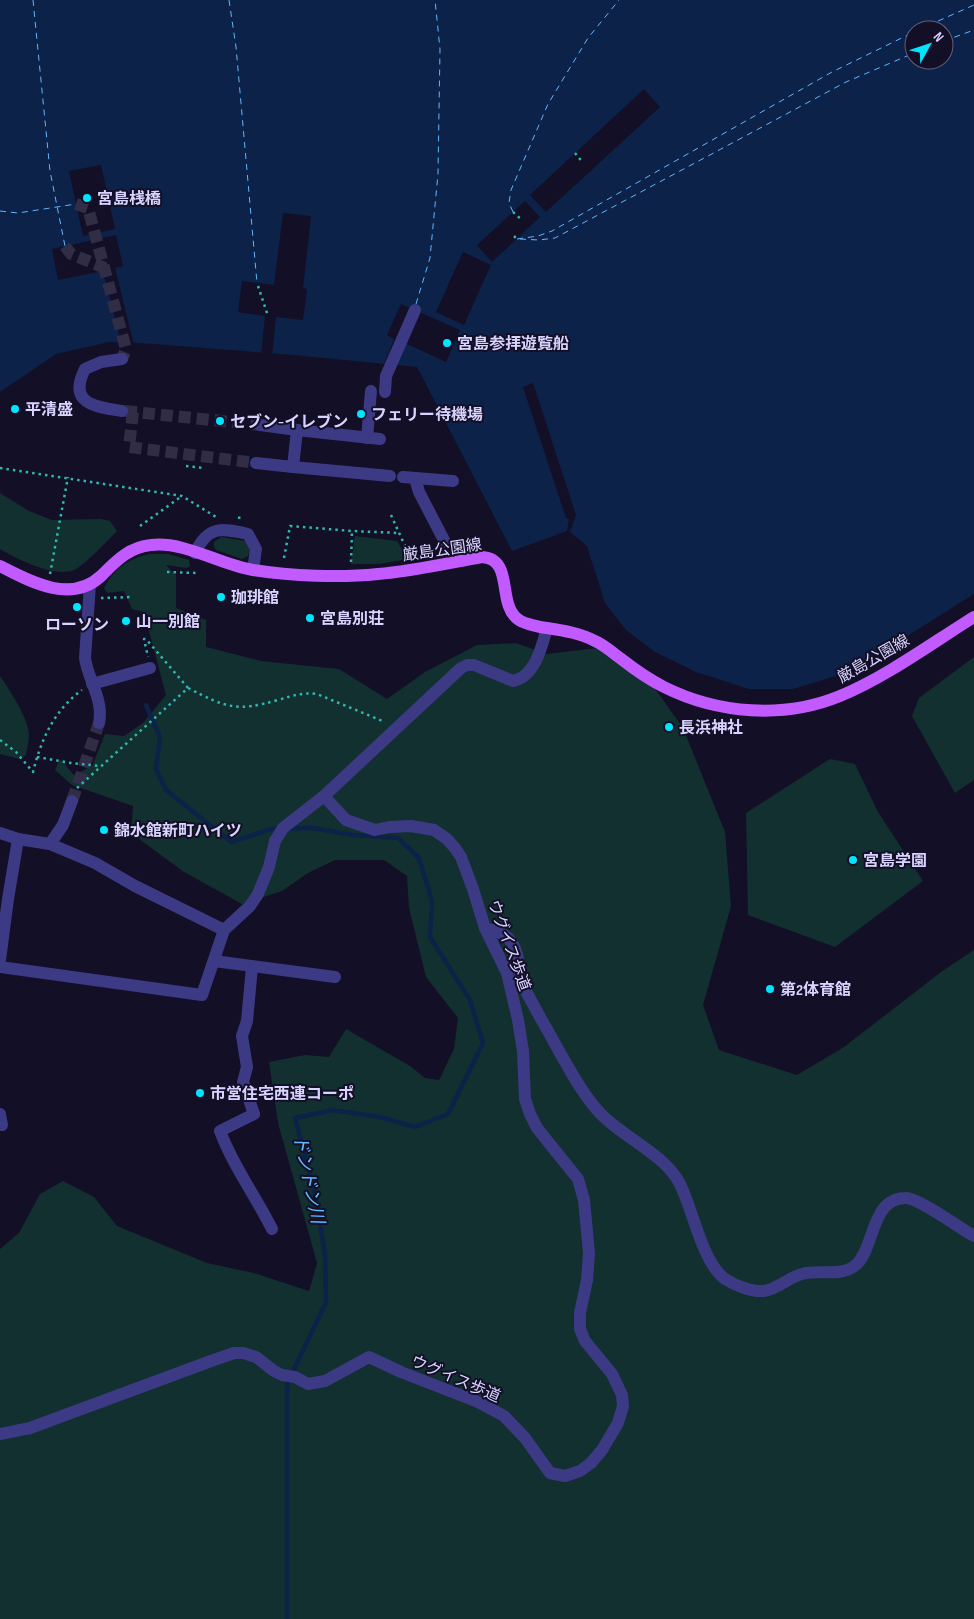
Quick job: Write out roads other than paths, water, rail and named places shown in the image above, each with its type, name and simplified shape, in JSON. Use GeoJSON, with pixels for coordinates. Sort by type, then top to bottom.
{"type":"FeatureCollection","features":[{"type":"Feature","properties":{"kind":"main road","name":"厳島公園線"},"geometry":{"type":"LineString","coordinates":[[0,566],[52,588],[65,590],[78,589],[90,584],[118,559],[138,548],[161,544],[195,552],[234,566],[253,570],[350,576],[378,574],[482,557],[490,558],[497,562],[501,570],[508,605],[512,614],[519,620],[527,624],[576,634],[597,641],[646,677],[682,695],[720,707],[760,711],[800,707],[839,696],[874,679],[974,617]]}},
{"type":"Feature","properties":{"kind":"street"},"geometry":{"type":"LineString","coordinates":[[385,392],[386,376],[414,310]]}},
{"type":"Feature","properties":{"kind":"street"},"geometry":{"type":"LineString","coordinates":[[122,358],[101,362],[84,369],[79,381],[81,394],[87,402],[98,408],[122,411]]}},
{"type":"Feature","properties":{"kind":"street"},"geometry":{"type":"LineString","coordinates":[[260,425],[374,438],[371,391]]}},
{"type":"Feature","properties":{"kind":"street"},"geometry":{"type":"LineString","coordinates":[[293,467],[297,430]]}},
{"type":"Feature","properties":{"kind":"street"},"geometry":{"type":"LineString","coordinates":[[256,463],[390,476]]}},
{"type":"Feature","properties":{"kind":"street"},"geometry":{"type":"LineString","coordinates":[[446,544],[419,492],[409,478],[453,481]]}},
{"type":"Feature","properties":{"kind":"street"},"geometry":{"type":"LineString","coordinates":[[195,552],[201,541],[212,532],[224,529],[248,534],[256,549],[253,570]]}},
{"type":"Feature","properties":{"kind":"street"},"geometry":{"type":"LineString","coordinates":[[90,584],[84,658],[101,706],[99,723]]}},
{"type":"Feature","properties":{"kind":"street"},"geometry":{"type":"LineString","coordinates":[[0,967],[202,995],[224,930],[250,906],[258,894],[269,867],[275,840],[284,828],[324,796],[461,668],[467,665],[474,665],[513,681],[517,680],[529,670],[539,657],[547,628]]}},
{"type":"Feature","properties":{"kind":"street"},"geometry":{"type":"LineString","coordinates":[[92,684],[150,668]]}},
{"type":"Feature","properties":{"kind":"street","name":"ウグイス歩道"},"geometry":{"type":"LineString","coordinates":[[0,1434],[30,1428],[234,1353],[252,1355],[274,1371],[308,1384],[325,1381],[369,1357],[401,1372],[478,1402],[504,1416],[525,1438],[550,1473],[565,1476],[580,1471],[591,1462],[602,1450],[618,1423],[623,1406],[622,1395],[612,1374],[585,1341],[580,1329],[580,1313],[587,1280],[589,1253],[584,1200],[578,1179],[537,1128],[530,1114],[525,1099],[523,1051],[518,1020],[507,973],[486,928],[460,857],[447,839],[434,830],[411,826],[389,827],[376,830],[346,820],[324,796]]}},
{"type":"Feature","properties":{"kind":"street"},"geometry":{"type":"LineString","coordinates":[[50,844],[63,825],[72,801]]}},
{"type":"Feature","properties":{"kind":"street"},"geometry":{"type":"LineString","coordinates":[[0,833],[18,839],[50,844],[95,862],[135,886],[224,930]]}},
{"type":"Feature","properties":{"kind":"street"},"geometry":{"type":"LineString","coordinates":[[0,960],[18,839]]}},
{"type":"Feature","properties":{"kind":"street"},"geometry":{"type":"LineString","coordinates":[[486,928],[505,935],[513,944],[527,993],[585,1094],[603,1116],[669,1168],[680,1183],[702,1242],[714,1265],[724,1278],[752,1290],[764,1291],[772,1289],[801,1274],[817,1272],[838,1273],[848,1270],[862,1258],[878,1217],[883,1210],[897,1200],[906,1198],[924,1204],[974,1236]]}},
{"type":"Feature","properties":{"kind":"street"},"geometry":{"type":"LineString","coordinates":[[214,962],[335,977]]}},
{"type":"Feature","properties":{"kind":"street"},"geometry":{"type":"LineString","coordinates":[[252,967],[247,1021],[242,1036],[247,1068],[243,1082],[254,1114],[220,1131],[241,1177],[258,1200],[272,1229]]}},
{"type":"Feature","properties":{"kind":"water"},"geometry":{"type":"Polygon","coordinates":[[[0,0],[974,0],[974,594],[874,657],[836,676],[793,689],[749,689],[696,672],[655,652],[626,630],[605,603],[587,546],[570,532],[567,531],[512,551],[417,367],[293,355],[109,342],[56,354],[0,392],[0,0]]]}},
{"type":"Feature","properties":{"kind":"waterway","name":"ドンドン川"},"geometry":{"type":"LineString","coordinates":[[146,705],[160,737],[156,769],[166,790],[231,842],[271,829],[313,828],[353,835],[398,838],[419,858],[432,901],[430,937],[470,1000],[483,1043],[448,1114],[415,1127],[380,1117],[333,1110],[295,1118],[314,1190],[325,1253],[326,1302],[287,1384],[287,1619]]}},
{"type":"Feature","properties":{"kind":"tunnel"},"geometry":{"type":"LineString","coordinates":[[76,204],[88,208],[126,349],[122,359]]}},
{"type":"Feature","properties":{"kind":"tunnel"},"geometry":{"type":"LineString","coordinates":[[65,246],[71,254],[105,268]]}},
{"type":"Feature","properties":{"kind":"tunnel"},"geometry":{"type":"LineString","coordinates":[[125,411],[260,425]]}},
{"type":"Feature","properties":{"kind":"tunnel"},"geometry":{"type":"LineString","coordinates":[[133,412],[129,447],[256,463]]}},
{"type":"Feature","properties":{"kind":"tunnel"},"geometry":{"type":"LineString","coordinates":[[72,801],[99,723]]}},
{"type":"Feature","properties":{"kind":"place","name":"宮島桟橋"},"geometry":{"type":"Point","coordinates":[87,198]}},
{"type":"Feature","properties":{"kind":"place","name":"宮島参拝遊覧船"},"geometry":{"type":"Point","coordinates":[447,343]}},
{"type":"Feature","properties":{"kind":"place","name":"平清盛"},"geometry":{"type":"Point","coordinates":[15,409]}},
{"type":"Feature","properties":{"kind":"place","name":"フェリー待機場"},"geometry":{"type":"Point","coordinates":[361,414]}},
{"type":"Feature","properties":{"kind":"place","name":"セブン-イレブン"},"geometry":{"type":"Point","coordinates":[220,421]}},
{"type":"Feature","properties":{"kind":"place","name":"珈琲館"},"geometry":{"type":"Point","coordinates":[221,597]}},
{"type":"Feature","properties":{"kind":"place","name":"ローソン"},"geometry":{"type":"Point","coordinates":[77,607]}},
{"type":"Feature","properties":{"kind":"place","name":"宮島別荘"},"geometry":{"type":"Point","coordinates":[310,618]}},
{"type":"Feature","properties":{"kind":"place","name":"山一別館"},"geometry":{"type":"Point","coordinates":[126,621]}},
{"type":"Feature","properties":{"kind":"place","name":"長浜神社"},"geometry":{"type":"Point","coordinates":[669,727]}},
{"type":"Feature","properties":{"kind":"place","name":"錦水館新町ハイツ"},"geometry":{"type":"Point","coordinates":[104,830]}},
{"type":"Feature","properties":{"kind":"place","name":"宮島学園"},"geometry":{"type":"Point","coordinates":[853,860]}},
{"type":"Feature","properties":{"kind":"place","name":"第2体育館"},"geometry":{"type":"Point","coordinates":[770,989]}},
{"type":"Feature","properties":{"kind":"place","name":"市営住宅西連コーポ"},"geometry":{"type":"Point","coordinates":[200,1093]}}]}
